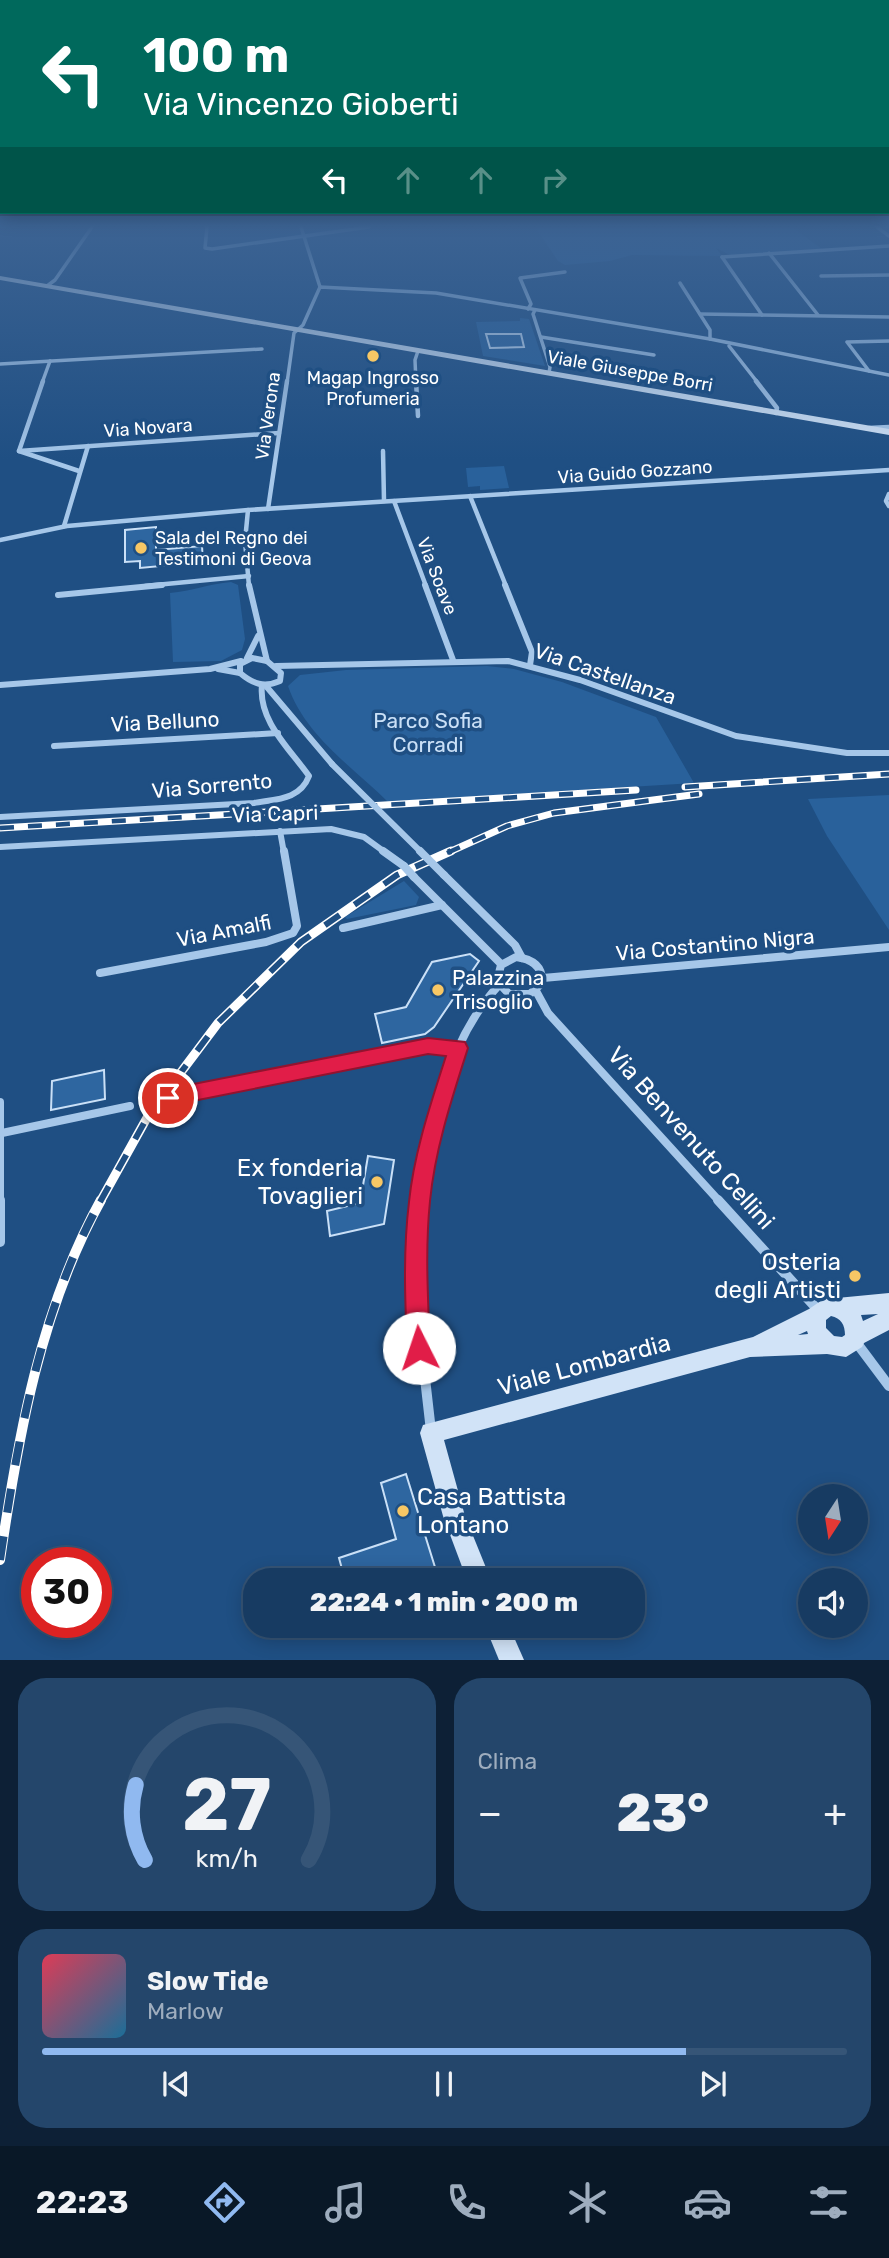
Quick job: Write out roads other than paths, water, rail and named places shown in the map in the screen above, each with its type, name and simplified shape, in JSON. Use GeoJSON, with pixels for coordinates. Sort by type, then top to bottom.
{"type":"FeatureCollection","features":[{"type":"Feature","properties":{"kind":"main road","name":"Viale Giuseppe Borri"},"geometry":{"type":"LineString","coordinates":[[152,304],[887,431]]}},
{"type":"Feature","properties":{"kind":"main road","name":"Viale Lombardia"},"geometry":{"type":"LineString","coordinates":[[431,1433],[750,1347],[824,1311],[889,1303]]}},
{"type":"Feature","properties":{"kind":"main road"},"geometry":{"type":"LineString","coordinates":[[855,1338],[853,1320],[824,1311],[817,1333],[827,1344],[841,1348],[889,1319]]}},
{"type":"Feature","properties":{"kind":"main road","name":"Viale Lombardia"},"geometry":{"type":"LineString","coordinates":[[750,1347],[827,1344]]}},
{"type":"Feature","properties":{"kind":"main road"},"geometry":{"type":"LineString","coordinates":[[431,1433],[454,1516],[474,1568]]}},
{"type":"Feature","properties":{"kind":"main road"},"geometry":{"type":"LineString","coordinates":[[503,1638],[512,1660]]}},
{"type":"Feature","properties":{"kind":"street","name":"Via Verona"},"geometry":{"type":"LineString","coordinates":[[268,509],[297,330],[303,325],[312,304]]}},
{"type":"Feature","properties":{"kind":"street"},"geometry":{"type":"LineString","coordinates":[[501,304],[710,339],[889,375]]}},
{"type":"Feature","properties":{"kind":"street"},"geometry":{"type":"LineString","coordinates":[[528,309],[531,304]]}},
{"type":"Feature","properties":{"kind":"street"},"geometry":{"type":"LineString","coordinates":[[694,304],[710,330],[710,339]]}},
{"type":"Feature","properties":{"kind":"street"},"geometry":{"type":"LineString","coordinates":[[755,304],[762,315]]}},
{"type":"Feature","properties":{"kind":"street"},"geometry":{"type":"LineString","coordinates":[[810,304],[818,315]]}},
{"type":"Feature","properties":{"kind":"street"},"geometry":{"type":"LineString","coordinates":[[535,310],[533,314],[550,367],[549,373]]}},
{"type":"Feature","properties":{"kind":"street"},"geometry":{"type":"LineString","coordinates":[[700,314],[889,317]]}},
{"type":"Feature","properties":{"kind":"street"},"geometry":{"type":"LineString","coordinates":[[541,337],[654,355]]}},
{"type":"Feature","properties":{"kind":"street"},"geometry":{"type":"LineString","coordinates":[[869,371],[847,342],[889,341]]}},
{"type":"Feature","properties":{"kind":"street"},"geometry":{"type":"LineString","coordinates":[[729,346],[777,408],[776,413]]}},
{"type":"Feature","properties":{"kind":"street"},"geometry":{"type":"LineString","coordinates":[[0,364],[262,349]]}},
{"type":"Feature","properties":{"kind":"street"},"geometry":{"type":"LineString","coordinates":[[418,351],[415,360],[418,416]]}},
{"type":"Feature","properties":{"kind":"street"},"geometry":{"type":"LineString","coordinates":[[50,361],[19,451],[79,471]]}},
{"type":"Feature","properties":{"kind":"street","name":"Via Novara"},"geometry":{"type":"LineString","coordinates":[[19,451],[279,433]]}},
{"type":"Feature","properties":{"kind":"street"},"geometry":{"type":"LineString","coordinates":[[64,526],[88,446]]}},
{"type":"Feature","properties":{"kind":"street"},"geometry":{"type":"LineString","coordinates":[[383,452],[384,501]]}},
{"type":"Feature","properties":{"kind":"street","name":"Via Guido Gozzano"},"geometry":{"type":"LineString","coordinates":[[0,540],[64,526],[248,510],[889,470]]}},
{"type":"Feature","properties":{"kind":"street"},"geometry":{"type":"LineString","coordinates":[[889,494],[886,501],[889,506]]}},
{"type":"Feature","properties":{"kind":"street"},"geometry":{"type":"LineString","coordinates":[[470,496],[532,652],[530,665]]}},
{"type":"Feature","properties":{"kind":"street","name":"Via Soave"},"geometry":{"type":"LineString","coordinates":[[394,501],[453,660]]}},
{"type":"Feature","properties":{"kind":"street"},"geometry":{"type":"LineString","coordinates":[[248,510],[244,530],[249,576],[258,635],[267,661]]}},
{"type":"Feature","properties":{"kind":"street"},"geometry":{"type":"LineString","coordinates":[[58,594],[249,576]]}},
{"type":"Feature","properties":{"kind":"street"},"geometry":{"type":"LineString","coordinates":[[240,673],[258,635]]}},
{"type":"Feature","properties":{"kind":"street"},"geometry":{"type":"LineString","coordinates":[[0,685],[210,668],[244,660],[267,661],[276,666],[281,681]]}},
{"type":"Feature","properties":{"kind":"street","name":"Via Castellanza"},"geometry":{"type":"LineString","coordinates":[[276,666],[306,668],[502,660],[530,665],[736,736],[852,754],[889,753]]}},
{"type":"Feature","properties":{"kind":"street"},"geometry":{"type":"LineString","coordinates":[[210,668],[240,673],[264,685],[284,703],[298,725],[332,764],[515,945],[522,958]]}},
{"type":"Feature","properties":{"kind":"street","name":"Via Castellanza"},"geometry":{"type":"LineString","coordinates":[[264,685],[281,681],[306,668]]}},
{"type":"Feature","properties":{"kind":"street","name":"Via Sorrento"},"geometry":{"type":"LineString","coordinates":[[0,817],[241,804],[291,796],[302,789],[309,776],[278,733],[259,699],[264,685]]}},
{"type":"Feature","properties":{"kind":"street"},"geometry":{"type":"LineString","coordinates":[[283,695],[284,703]]}},
{"type":"Feature","properties":{"kind":"street","name":"Via Belluno"},"geometry":{"type":"LineString","coordinates":[[54,746],[278,733]]}},
{"type":"Feature","properties":{"kind":"street","name":"Via Capri"},"geometry":{"type":"LineString","coordinates":[[0,847],[331,829],[354,833],[378,844],[404,866],[501,964]]}},
{"type":"Feature","properties":{"kind":"street","name":"Via Amalfi"},"geometry":{"type":"LineString","coordinates":[[100,973],[266,942],[293,933],[297,926],[281,831]]}},
{"type":"Feature","properties":{"kind":"street"},"geometry":{"type":"LineString","coordinates":[[343,928],[442,905]]}},
{"type":"Feature","properties":{"kind":"street","name":"Via Costantino Nigra"},"geometry":{"type":"LineString","coordinates":[[543,978],[889,947]]}},
{"type":"Feature","properties":{"kind":"street"},"geometry":{"type":"LineString","coordinates":[[510,958],[522,958],[539,967],[543,978],[536,991],[516,995],[499,985],[496,976],[501,964],[510,958]]}},
{"type":"Feature","properties":{"kind":"street"},"geometry":{"type":"LineString","coordinates":[[431,1433],[418,1342],[416,1230],[435,1121],[458,1048],[482,1004],[499,985]]}},
{"type":"Feature","properties":{"kind":"street","name":"Via Benvenuto Cellini"},"geometry":{"type":"LineString","coordinates":[[536,991],[548,1013],[824,1311]]}},
{"type":"Feature","properties":{"kind":"street"},"geometry":{"type":"LineString","coordinates":[[168,1098],[428,1046],[458,1048]]}},
{"type":"Feature","properties":{"kind":"street"},"geometry":{"type":"LineString","coordinates":[[0,1102],[0,1242]]}},
{"type":"Feature","properties":{"kind":"street"},"geometry":{"type":"LineString","coordinates":[[2,1133],[130,1106]]}},
{"type":"Feature","properties":{"kind":"street"},"geometry":{"type":"LineString","coordinates":[[855,1338],[889,1385]]}},
{"type":"Feature","properties":{"kind":"railway"},"geometry":{"type":"LineString","coordinates":[[685,787],[889,774]]}},
{"type":"Feature","properties":{"kind":"railway"},"geometry":{"type":"LineString","coordinates":[[0,828],[636,790]]}},
{"type":"Feature","properties":{"kind":"railway"},"geometry":{"type":"LineString","coordinates":[[447,853],[507,826],[554,813],[699,794]]}},
{"type":"Feature","properties":{"kind":"railway"},"geometry":{"type":"LineString","coordinates":[[100,1202],[148,1116],[218,1023],[301,942],[397,875],[451,851]]}},
{"type":"Feature","properties":{"kind":"railway"},"geometry":{"type":"LineString","coordinates":[[0,1560],[34,1375],[62,1285],[100,1202]]}},
{"type":"Feature","properties":{"kind":"place","name":"Magap Ingrosso Profumeria"},"geometry":{"type":"Point","coordinates":[373,356]}},
{"type":"Feature","properties":{"kind":"place","name":"Sala del Regno dei Testimoni di Geova"},"geometry":{"type":"Point","coordinates":[141,548]}},
{"type":"Feature","properties":{"kind":"place","name":"Palazzina Trisoglio"},"geometry":{"type":"Point","coordinates":[438,990]}},
{"type":"Feature","properties":{"kind":"place","name":"Ex fonderia Tovaglieri"},"geometry":{"type":"Point","coordinates":[377,1182]}},
{"type":"Feature","properties":{"kind":"place","name":"Osteria degli Artisti"},"geometry":{"type":"Point","coordinates":[855,1276]}},
{"type":"Feature","properties":{"kind":"place","name":"Casa Battista Lontano"},"geometry":{"type":"Point","coordinates":[403,1511]}},
{"type":"Feature","properties":{"kind":"park label","name":"Parco Sofia Corradi"},"geometry":{"type":"Point","coordinates":[428,733]}}]}
